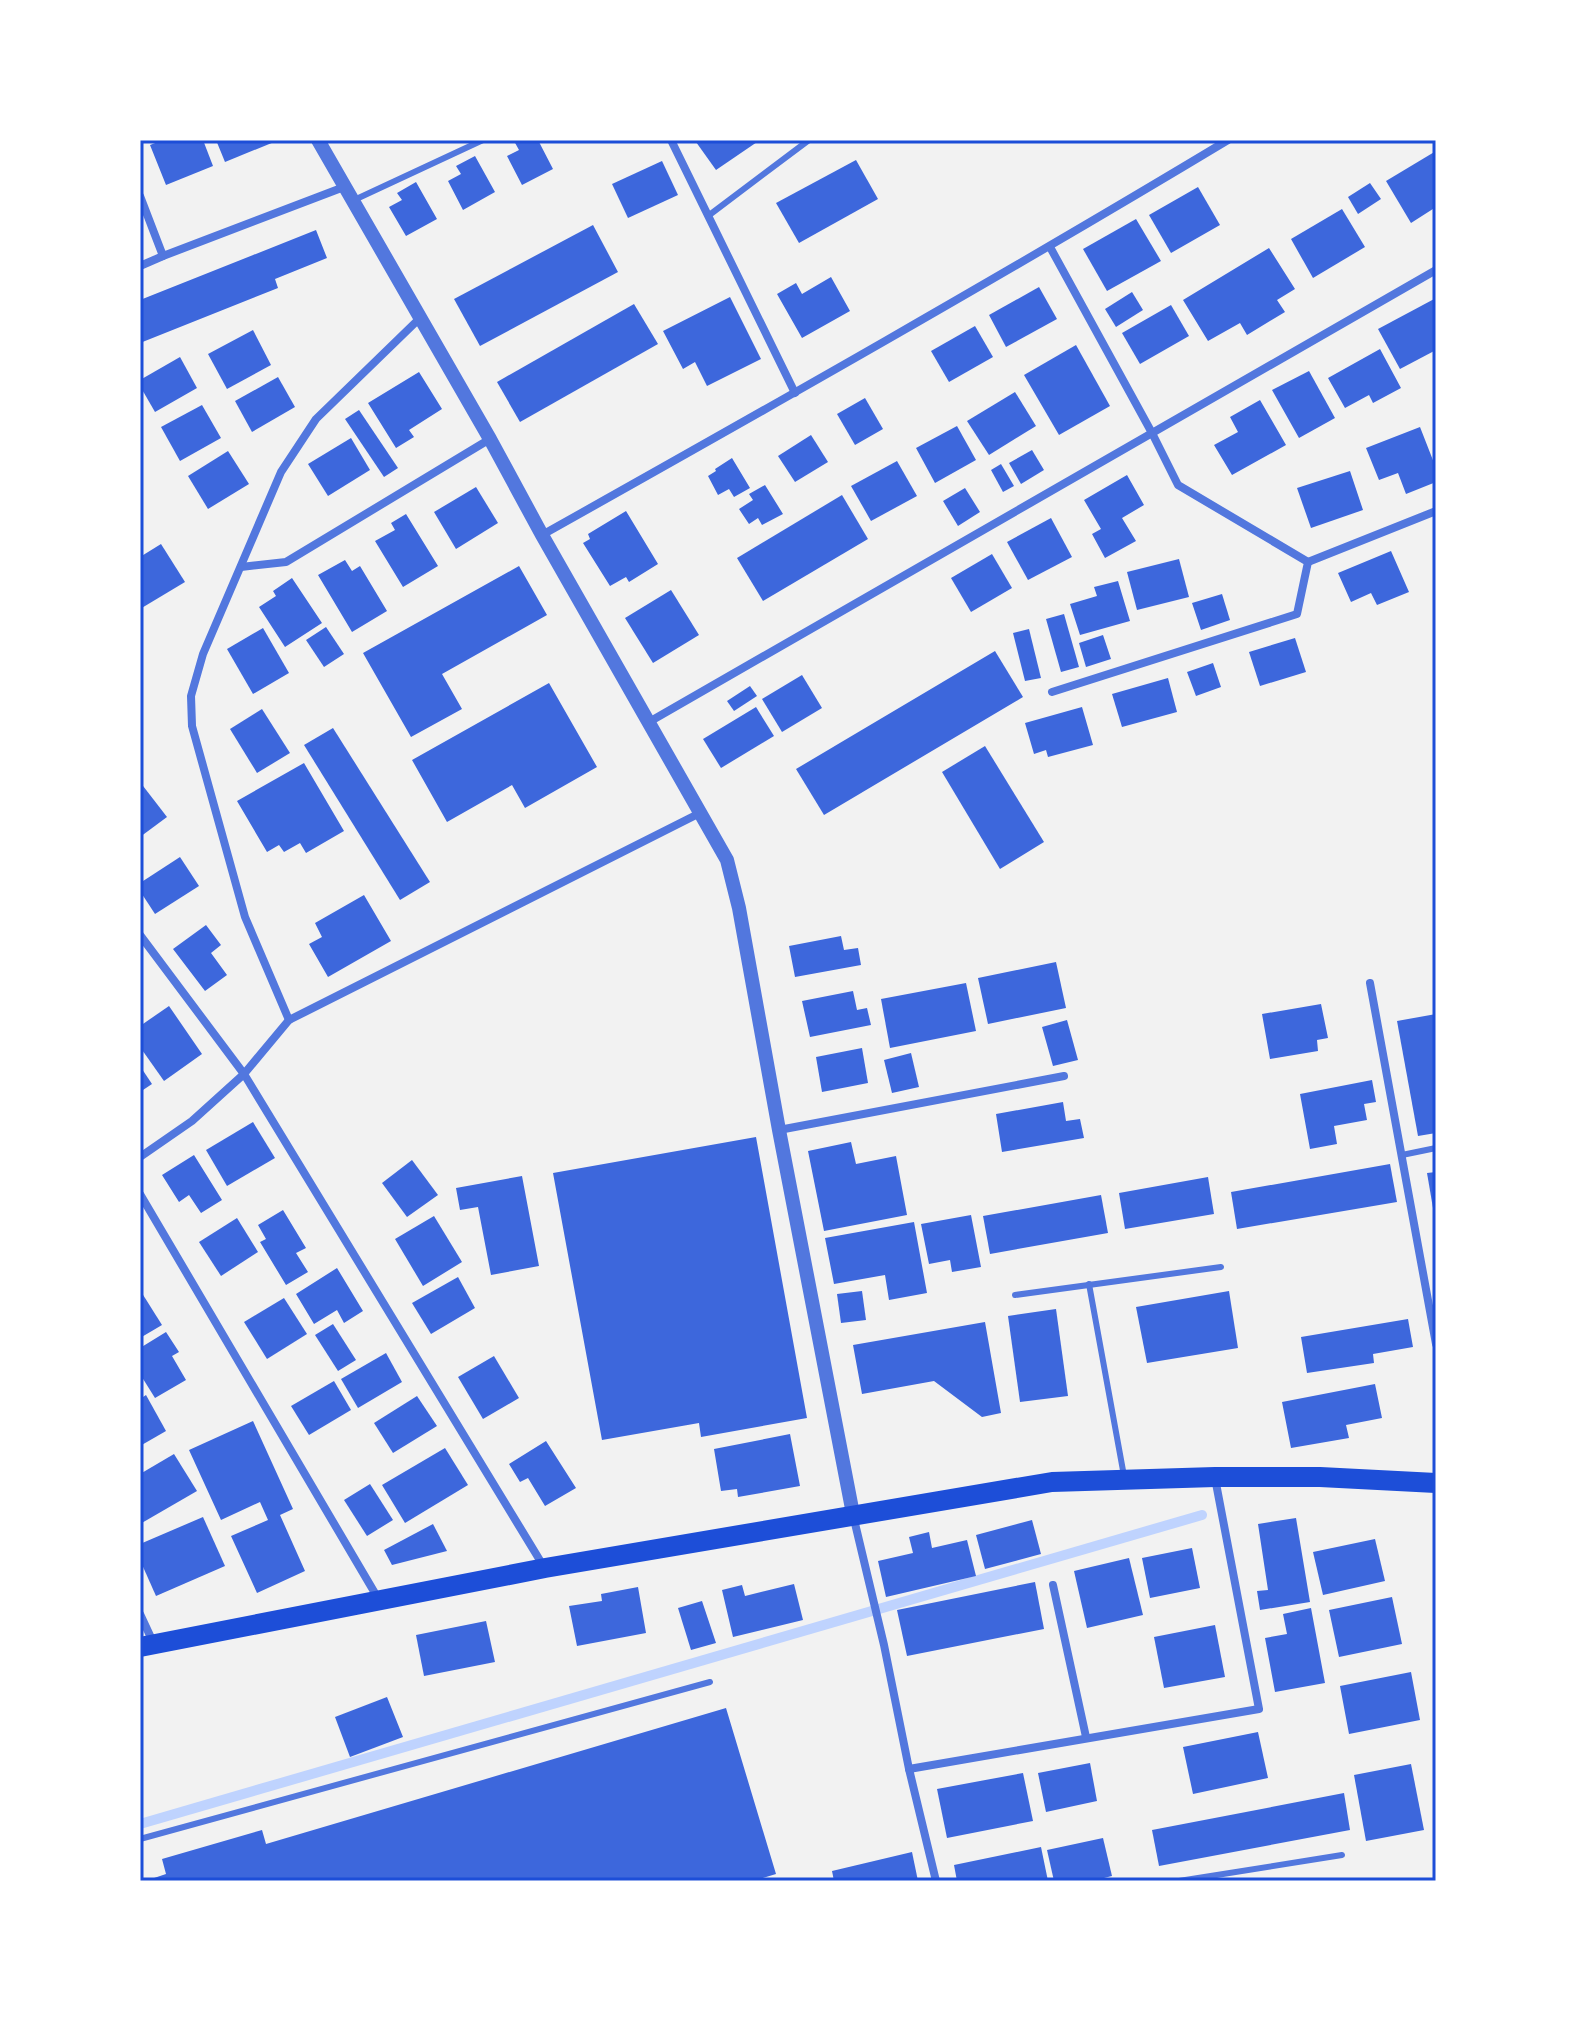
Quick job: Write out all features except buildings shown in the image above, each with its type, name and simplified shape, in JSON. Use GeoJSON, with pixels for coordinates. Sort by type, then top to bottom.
{"type":"FeatureCollection","features":[{"type":"Feature","properties":{"kind":"main road"},"geometry":{"type":"LineString","coordinates":[[147,1646],[545,1568],[1052,1482],[1320,1477],[1436,1483]]}},
{"type":"Feature","properties":{"kind":"street"},"geometry":{"type":"LineString","coordinates":[[318,140],[727,860],[739,908],[853,1514],[936,1881]]}},
{"type":"Feature","properties":{"kind":"street"},"geometry":{"type":"LineString","coordinates":[[671,140],[795,393]]}},
{"type":"Feature","properties":{"kind":"street"},"geometry":{"type":"LineString","coordinates":[[542,535],[1050,247],[1228,140]]}},
{"type":"Feature","properties":{"kind":"street"},"geometry":{"type":"LineString","coordinates":[[140,266],[344,187]]}},
{"type":"Feature","properties":{"kind":"street"},"geometry":{"type":"LineString","coordinates":[[140,196],[163,256]]}},
{"type":"Feature","properties":{"kind":"street"},"geometry":{"type":"LineString","coordinates":[[1050,247],[1178,485],[1308,562]]}},
{"type":"Feature","properties":{"kind":"street"},"geometry":{"type":"LineString","coordinates":[[649,722],[1436,270]]}},
{"type":"Feature","properties":{"kind":"street"},"geometry":{"type":"LineString","coordinates":[[289,1020],[245,917],[192,726],[191,696],[203,654],[281,472],[316,419],[420,318]]}},
{"type":"Feature","properties":{"kind":"street"},"geometry":{"type":"LineString","coordinates":[[241,567],[286,562],[490,439]]}},
{"type":"Feature","properties":{"kind":"street"},"geometry":{"type":"LineString","coordinates":[[1308,562],[1436,511]]}},
{"type":"Feature","properties":{"kind":"street"},"geometry":{"type":"LineString","coordinates":[[1052,692],[1297,614],[1308,562]]}},
{"type":"Feature","properties":{"kind":"street"},"geometry":{"type":"LineString","coordinates":[[140,1157],[192,1121],[244,1074],[289,1020],[700,813]]}},
{"type":"Feature","properties":{"kind":"street"},"geometry":{"type":"LineString","coordinates":[[140,935],[244,1074],[545,1568]]}},
{"type":"Feature","properties":{"kind":"street"},"geometry":{"type":"LineString","coordinates":[[1370,983],[1436,1344]]}},
{"type":"Feature","properties":{"kind":"street"},"geometry":{"type":"LineString","coordinates":[[779,1130],[1064,1076]]}},
{"type":"Feature","properties":{"kind":"street"},"geometry":{"type":"LineString","coordinates":[[140,1194],[379,1601]]}},
{"type":"Feature","properties":{"kind":"street"},"geometry":{"type":"LineString","coordinates":[[909,1769],[1259,1709],[1215,1477]]}},
{"type":"Feature","properties":{"kind":"street"},"geometry":{"type":"LineString","coordinates":[[1053,1585],[1086,1737]]}},
{"type":"Feature","properties":{"kind":"street"},"geometry":{"type":"LineString","coordinates":[[140,1614],[147,1646]]}},
{"type":"Feature","properties":{"kind":"lane"},"geometry":{"type":"LineString","coordinates":[[352,201],[483,140]]}},
{"type":"Feature","properties":{"kind":"lane"},"geometry":{"type":"LineString","coordinates":[[708,216],[809,140]]}},
{"type":"Feature","properties":{"kind":"lane"},"geometry":{"type":"LineString","coordinates":[[1402,1155],[1436,1148]]}},
{"type":"Feature","properties":{"kind":"lane"},"geometry":{"type":"LineString","coordinates":[[1015,1295],[1221,1267]]}},
{"type":"Feature","properties":{"kind":"lane"},"geometry":{"type":"LineString","coordinates":[[1089,1284],[1125,1480]]}},
{"type":"Feature","properties":{"kind":"lane"},"geometry":{"type":"LineString","coordinates":[[140,1839],[710,1682]]}},
{"type":"Feature","properties":{"kind":"lane"},"geometry":{"type":"LineString","coordinates":[[1179,1881],[1342,1855]]}},
{"type":"Feature","properties":{"kind":"waterway"},"geometry":{"type":"LineString","coordinates":[[140,1824],[1202,1515]]}}]}
